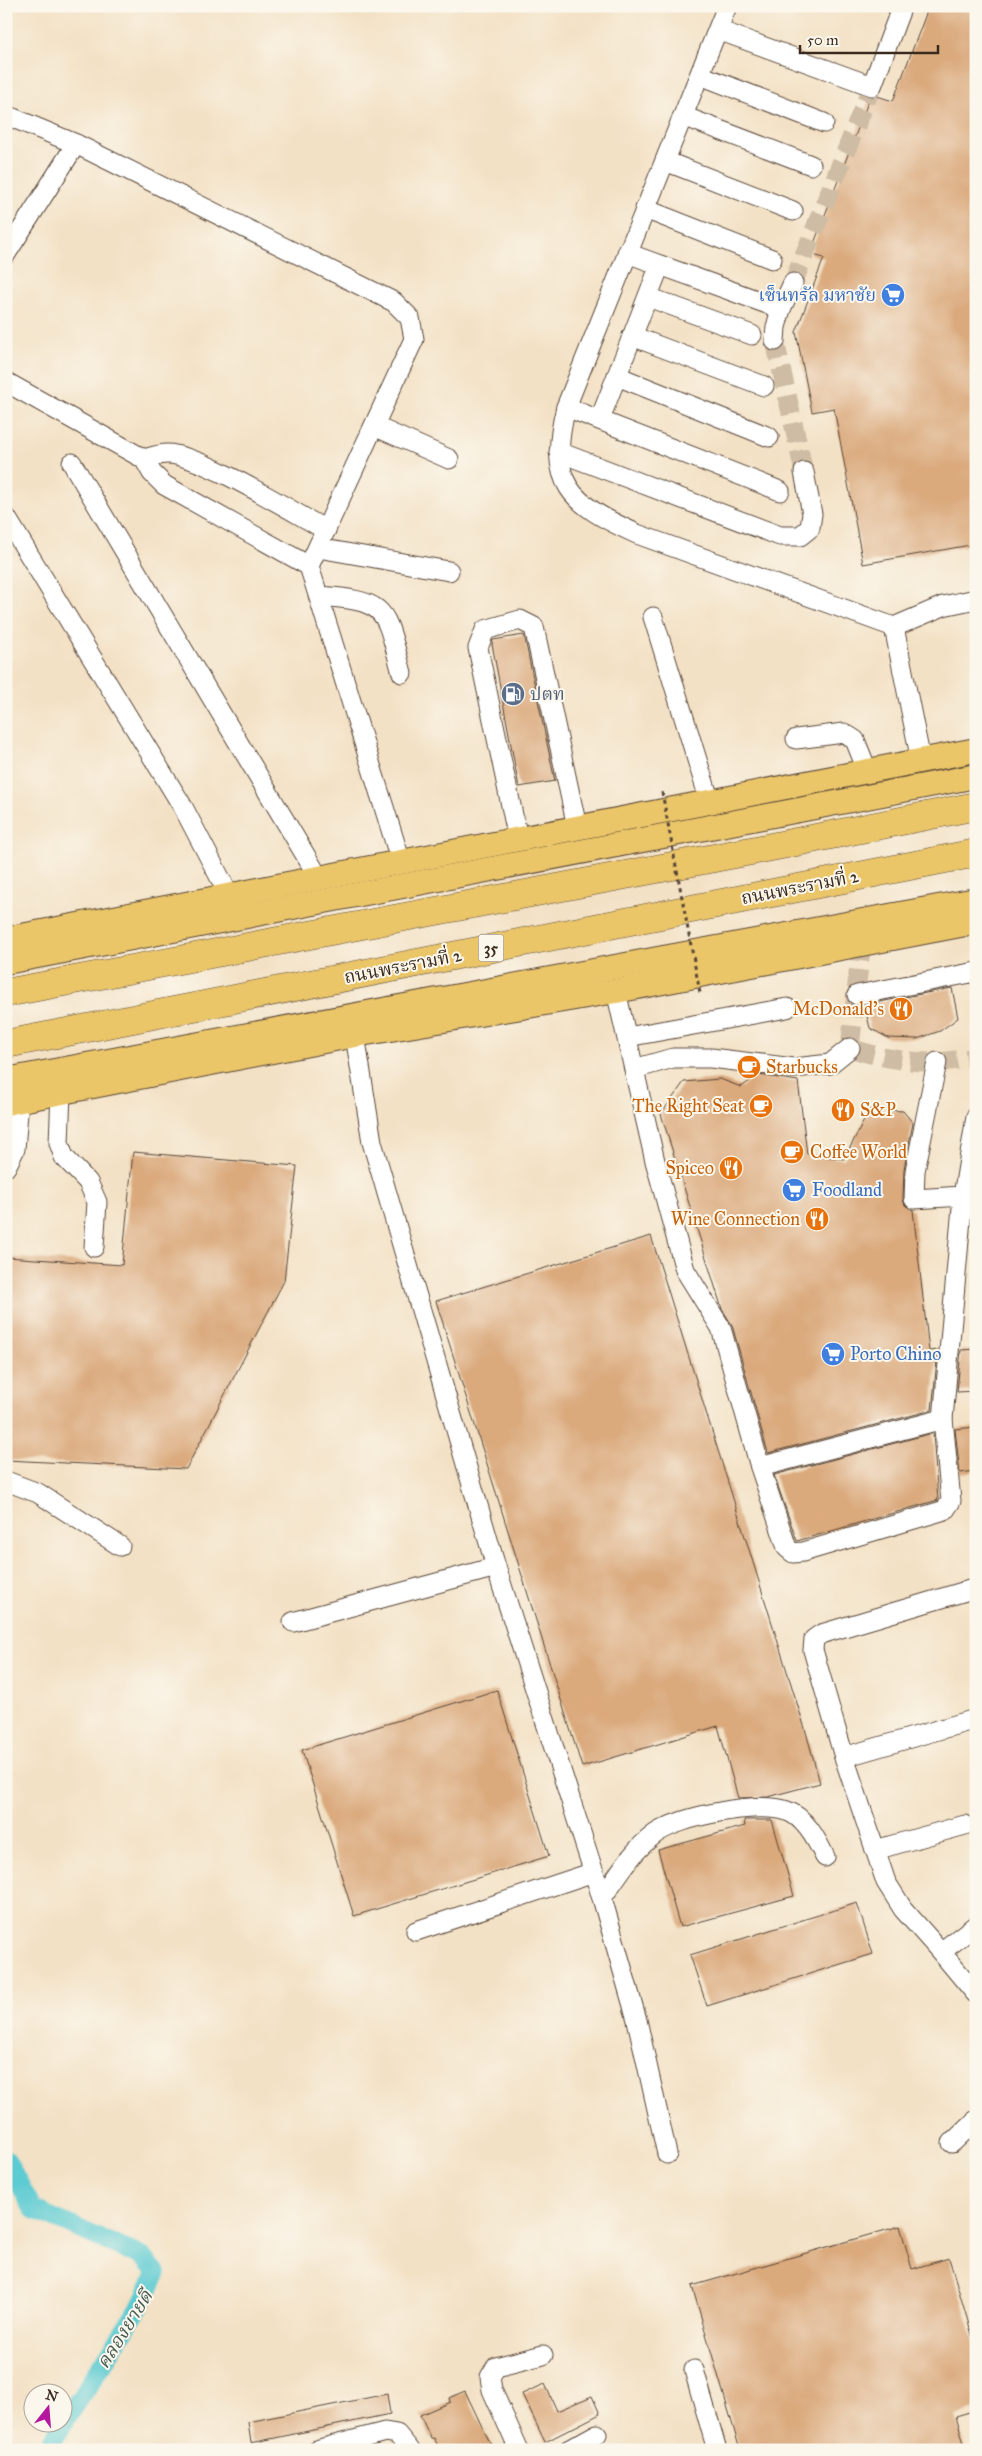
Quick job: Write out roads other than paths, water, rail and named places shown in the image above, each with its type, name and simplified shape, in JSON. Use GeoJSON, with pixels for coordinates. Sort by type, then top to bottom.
{"type":"FeatureCollection","features":[{"type":"Feature","properties":{"kind":"highway"},"geometry":{"type":"LineString","coordinates":[[6,993],[756,850],[976,806]]}},
{"type":"Feature","properties":{"kind":"highway","name":"ถนนพระรามที่ 2"},"geometry":{"type":"LineString","coordinates":[[6,1044],[976,853]]}},
{"type":"Feature","properties":{"kind":"main road"},"geometry":{"type":"LineString","coordinates":[[6,939],[976,750]]}},
{"type":"Feature","properties":{"kind":"main road"},"geometry":{"type":"LineString","coordinates":[[6,962],[574,855],[976,776]]}},
{"type":"Feature","properties":{"kind":"main road"},"geometry":{"type":"LineString","coordinates":[[6,1080],[976,900]]}},
{"type":"Feature","properties":{"kind":"main road"},"geometry":{"type":"LineString","coordinates":[[13,1102],[355,1035],[616,991],[976,922]]}},
{"type":"Feature","properties":{"kind":"street"},"geometry":{"type":"LineString","coordinates":[[727,6],[566,407],[559,436],[563,479],[573,493],[604,519],[638,534],[894,627],[943,606],[976,599]]}},
{"type":"Feature","properties":{"kind":"street"},"geometry":{"type":"LineString","coordinates":[[718,30],[872,86],[902,6]]}},
{"type":"Feature","properties":{"kind":"street"},"geometry":{"type":"LineString","coordinates":[[700,75],[824,123]]}},
{"type":"Feature","properties":{"kind":"street"},"geometry":{"type":"LineString","coordinates":[[6,115],[76,144],[394,302],[410,318],[414,340],[310,566],[401,862]]}},
{"type":"Feature","properties":{"kind":"street"},"geometry":{"type":"LineString","coordinates":[[683,116],[811,165]]}},
{"type":"Feature","properties":{"kind":"street"},"geometry":{"type":"LineString","coordinates":[[6,254],[76,144]]}},
{"type":"Feature","properties":{"kind":"street"},"geometry":{"type":"LineString","coordinates":[[665,161],[793,211]]}},
{"type":"Feature","properties":{"kind":"street"},"geometry":{"type":"LineString","coordinates":[[645,209],[772,259]]}},
{"type":"Feature","properties":{"kind":"street"},"geometry":{"type":"LineString","coordinates":[[627,253],[781,309]]}},
{"type":"Feature","properties":{"kind":"street"},"geometry":{"type":"LineString","coordinates":[[600,419],[660,264]]}},
{"type":"Feature","properties":{"kind":"street"},"geometry":{"type":"LineString","coordinates":[[775,341],[776,327],[781,309],[793,283]]}},
{"type":"Feature","properties":{"kind":"street"},"geometry":{"type":"LineString","coordinates":[[648,297],[752,335]]}},
{"type":"Feature","properties":{"kind":"street"},"geometry":{"type":"LineString","coordinates":[[632,336],[764,386]]}},
{"type":"Feature","properties":{"kind":"street"},"geometry":{"type":"LineString","coordinates":[[616,376],[770,437]]}},
{"type":"Feature","properties":{"kind":"street"},"geometry":{"type":"LineString","coordinates":[[6,382],[144,459],[152,473],[164,485],[310,566]]}},
{"type":"Feature","properties":{"kind":"street"},"geometry":{"type":"LineString","coordinates":[[566,407],[780,491]]}},
{"type":"Feature","properties":{"kind":"street"},"geometry":{"type":"LineString","coordinates":[[374,426],[449,459]]}},
{"type":"Feature","properties":{"kind":"street"},"geometry":{"type":"LineString","coordinates":[[559,452],[780,536],[800,536],[810,528],[812,514],[804,472]]}},
{"type":"Feature","properties":{"kind":"street"},"geometry":{"type":"LineString","coordinates":[[144,459],[167,454],[189,458],[326,530]]}},
{"type":"Feature","properties":{"kind":"street"},"geometry":{"type":"LineString","coordinates":[[72,463],[318,878]]}},
{"type":"Feature","properties":{"kind":"street"},"geometry":{"type":"LineString","coordinates":[[6,517],[183,807],[229,895]]}},
{"type":"Feature","properties":{"kind":"street"},"geometry":{"type":"LineString","coordinates":[[318,548],[449,571]]}},
{"type":"Feature","properties":{"kind":"street"},"geometry":{"type":"LineString","coordinates":[[319,596],[355,599],[377,607],[388,624],[402,673]]}},
{"type":"Feature","properties":{"kind":"street"},"geometry":{"type":"LineString","coordinates":[[653,617],[710,802]]}},
{"type":"Feature","properties":{"kind":"street"},"geometry":{"type":"LineString","coordinates":[[518,839],[478,648],[485,630],[520,620],[534,627],[576,828]]}},
{"type":"Feature","properties":{"kind":"street"},"geometry":{"type":"LineString","coordinates":[[894,627],[921,760]]}},
{"type":"Feature","properties":{"kind":"street"},"geometry":{"type":"LineString","coordinates":[[796,740],[844,733],[855,740],[867,770]]}},
{"type":"Feature","properties":{"kind":"street"},"geometry":{"type":"LineString","coordinates":[[858,995],[976,972]]}},
{"type":"Feature","properties":{"kind":"street"},"geometry":{"type":"LineString","coordinates":[[616,991],[655,1161],[685,1270],[721,1328],[760,1467],[787,1548],[793,1553],[803,1552],[945,1510],[949,1507],[951,1501],[943,1419],[963,1196],[976,1117]]}},
{"type":"Feature","properties":{"kind":"street"},"geometry":{"type":"LineString","coordinates":[[627,1037],[787,1008]]}},
{"type":"Feature","properties":{"kind":"street"},"geometry":{"type":"LineString","coordinates":[[355,1035],[372,1142],[496,1568],[602,1898],[637,2020],[667,2154]]}},
{"type":"Feature","properties":{"kind":"street"},"geometry":{"type":"LineString","coordinates":[[634,1069],[673,1058],[711,1058],[794,1068],[830,1064],[850,1048]]}},
{"type":"Feature","properties":{"kind":"street"},"geometry":{"type":"LineString","coordinates":[[937,1062],[915,1170],[914,1199],[963,1196]]}},
{"type":"Feature","properties":{"kind":"street"},"geometry":{"type":"LineString","coordinates":[[61,1092],[59,1143],[64,1157],[88,1182],[97,1202],[94,1247]]}},
{"type":"Feature","properties":{"kind":"street"},"geometry":{"type":"LineString","coordinates":[[6,1166],[15,1149],[13,1102]]}},
{"type":"Feature","properties":{"kind":"street"},"geometry":{"type":"LineString","coordinates":[[760,1467],[943,1419]]}},
{"type":"Feature","properties":{"kind":"street"},"geometry":{"type":"LineString","coordinates":[[6,1481],[38,1493],[120,1546]]}},
{"type":"Feature","properties":{"kind":"street"},"geometry":{"type":"LineString","coordinates":[[293,1622],[496,1568]]}},
{"type":"Feature","properties":{"kind":"street"},"geometry":{"type":"LineString","coordinates":[[976,1588],[821,1634],[814,1639],[813,1650],[844,1757],[886,1882],[903,1908],[976,1994]]}},
{"type":"Feature","properties":{"kind":"street"},"geometry":{"type":"LineString","coordinates":[[844,1757],[976,1719]]}},
{"type":"Feature","properties":{"kind":"street"},"geometry":{"type":"LineString","coordinates":[[602,1898],[634,1852],[657,1832],[707,1813],[771,1807],[789,1811],[814,1833],[825,1856]]}},
{"type":"Feature","properties":{"kind":"street"},"geometry":{"type":"LineString","coordinates":[[875,1850],[965,1824]]}},
{"type":"Feature","properties":{"kind":"street"},"geometry":{"type":"LineString","coordinates":[[416,1931],[594,1872]]}},
{"type":"Feature","properties":{"kind":"street"},"geometry":{"type":"LineString","coordinates":[[941,1952],[976,1925]]}},
{"type":"Feature","properties":{"kind":"street"},"geometry":{"type":"LineString","coordinates":[[952,2143],[976,2120]]}},
{"type":"Feature","properties":{"kind":"street"},"geometry":{"type":"LineString","coordinates":[[519,2450],[492,2390],[490,2376],[496,2367],[543,2355]]}},
{"type":"Feature","properties":{"kind":"street"},"geometry":{"type":"LineString","coordinates":[[694,2370],[717,2450]]}},
{"type":"Feature","properties":{"kind":"street"},"geometry":{"type":"LineString","coordinates":[[316,2450],[385,2432],[397,2434],[410,2450]]}},
{"type":"Feature","properties":{"kind":"street"},"geometry":{"type":"LineString","coordinates":[[568,2450],[598,2434]]}},
{"type":"Feature","properties":{"kind":"waterway","name":"คลองยายดี"},"geometry":{"type":"LineString","coordinates":[[6,2159],[33,2209],[143,2257],[157,2273],[141,2305],[46,2450]]}},
{"type":"Feature","properties":{"kind":"tunnel"},"geometry":{"type":"LineString","coordinates":[[793,283],[872,86]]}},
{"type":"Feature","properties":{"kind":"tunnel"},"geometry":{"type":"LineString","coordinates":[[775,341],[804,472]]}},
{"type":"Feature","properties":{"kind":"tunnel"},"geometry":{"type":"LineString","coordinates":[[865,943],[860,956],[850,1048],[882,1057],[915,1062],[941,1062],[976,1058]]}},
{"type":"Feature","properties":{"kind":"place","name":"เซ็นทรัล มหาชัย"},"geometry":{"type":"Point","coordinates":[893,295]}},
{"type":"Feature","properties":{"kind":"place","name":"ปตท"},"geometry":{"type":"Point","coordinates":[513,694]}},
{"type":"Feature","properties":{"kind":"place","name":"McDonald's"},"geometry":{"type":"Point","coordinates":[901,1009]}},
{"type":"Feature","properties":{"kind":"place","name":"Starbucks"},"geometry":{"type":"Point","coordinates":[749,1067]}},
{"type":"Feature","properties":{"kind":"place","name":"The Right Seat"},"geometry":{"type":"Point","coordinates":[761,1106]}},
{"type":"Feature","properties":{"kind":"place","name":"S&P"},"geometry":{"type":"Point","coordinates":[843,1110]}},
{"type":"Feature","properties":{"kind":"place","name":"Coffee World"},"geometry":{"type":"Point","coordinates":[792,1152]}},
{"type":"Feature","properties":{"kind":"place","name":"Spiceo"},"geometry":{"type":"Point","coordinates":[731,1168]}},
{"type":"Feature","properties":{"kind":"place","name":"Foodland"},"geometry":{"type":"Point","coordinates":[794,1190]}},
{"type":"Feature","properties":{"kind":"place","name":"Wine Connection"},"geometry":{"type":"Point","coordinates":[817,1219]}},
{"type":"Feature","properties":{"kind":"place","name":"Porto Chino"},"geometry":{"type":"Point","coordinates":[833,1354]}}]}
